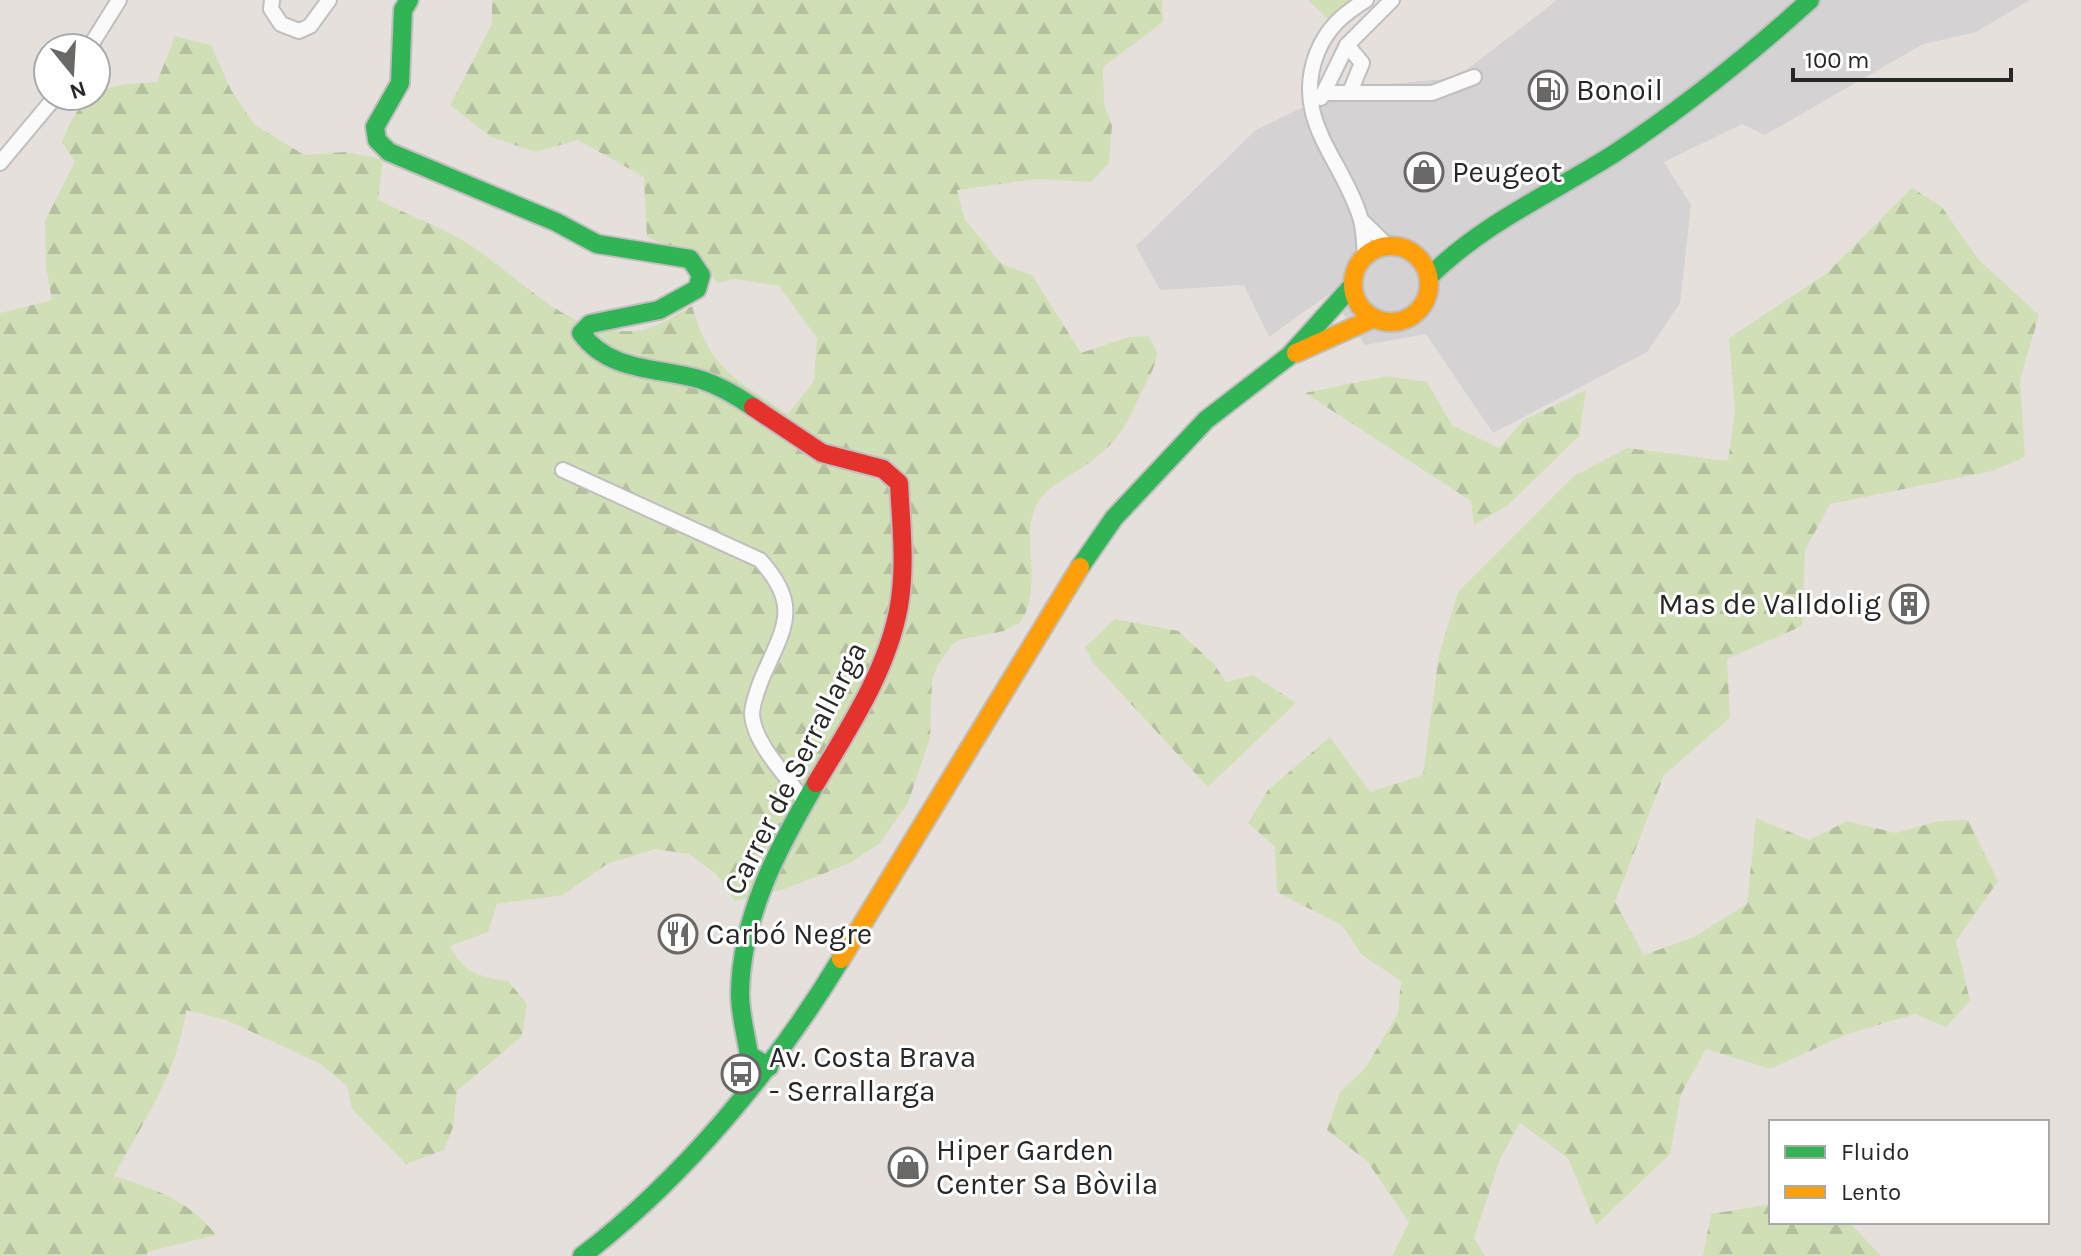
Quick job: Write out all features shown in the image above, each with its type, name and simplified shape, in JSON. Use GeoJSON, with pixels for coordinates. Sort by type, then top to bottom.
{"type":"FeatureCollection","features":[{"type":"Feature","properties":{"kind":"main road","name":"Carrer de Serrallarga"},"geometry":{"type":"LineString","coordinates":[[409,0],[403,10],[400,83],[375,127],[377,140],[389,152],[556,222],[597,244],[690,259],[701,275],[697,289],[678,303],[635,319],[590,324],[581,333],[586,343],[614,360],[706,381],[825,454],[871,464],[893,474],[899,483],[901,603],[890,640],[861,709],[803,800],[757,893],[739,964],[739,1018],[749,1055],[769,1067]]}},
{"type":"Feature","properties":{"kind":"main road"},"geometry":{"type":"LineString","coordinates":[[1471,237],[1413,253],[1389,247],[1365,257],[1356,271],[1353,285],[1360,307],[1374,318],[1394,322],[1413,316],[1426,300],[1429,277],[1471,237],[1586,171],[1694,96],[1810,0]]}},
{"type":"Feature","properties":{"kind":"main road"},"geometry":{"type":"LineString","coordinates":[[1413,253],[1429,277]]}},
{"type":"Feature","properties":{"kind":"main road"},"geometry":{"type":"LineString","coordinates":[[582,1256],[633,1217],[769,1067],[816,1000],[1048,616],[1114,518],[1206,420],[1289,356],[1353,285]]}},
{"type":"Feature","properties":{"kind":"main road"},"geometry":{"type":"LineString","coordinates":[[1289,356],[1374,318]]}},
{"type":"Feature","properties":{"kind":"street"},"geometry":{"type":"LineString","coordinates":[[99,32],[119,0]]}},
{"type":"Feature","properties":{"kind":"street"},"geometry":{"type":"LineString","coordinates":[[272,0],[271,9],[281,24],[299,31],[310,26],[329,0]]}},
{"type":"Feature","properties":{"kind":"street"},"geometry":{"type":"LineString","coordinates":[[1365,257],[1361,220],[1307,99],[1309,74],[1320,45],[1341,15],[1366,0]]}},
{"type":"Feature","properties":{"kind":"street"},"geometry":{"type":"LineString","coordinates":[[1313,112],[1347,45],[1392,0]]}},
{"type":"Feature","properties":{"kind":"street"},"geometry":{"type":"LineString","coordinates":[[1347,45],[1362,63],[1350,92]]}},
{"type":"Feature","properties":{"kind":"street"},"geometry":{"type":"LineString","coordinates":[[1309,74],[1325,93]]}},
{"type":"Feature","properties":{"kind":"street"},"geometry":{"type":"LineString","coordinates":[[1325,93],[1432,93],[1474,77]]}},
{"type":"Feature","properties":{"kind":"street"},"geometry":{"type":"LineString","coordinates":[[0,163],[43,112]]}},
{"type":"Feature","properties":{"kind":"street"},"geometry":{"type":"LineString","coordinates":[[1361,220],[1389,247]]}},
{"type":"Feature","properties":{"kind":"street"},"geometry":{"type":"LineString","coordinates":[[563,470],[760,560],[777,578],[787,603],[781,635],[756,692],[752,715],[763,744],[803,800]]}},
{"type":"Feature","properties":{"kind":"shaded area"},"geometry":{"type":"Polygon","coordinates":[[[1557,0],[2030,0],[1976,32],[1923,44],[1765,135],[1742,124],[1664,162],[1691,205],[1680,303],[1647,352],[1493,433],[1426,334],[1365,345],[1329,294],[1269,337],[1244,285],[1160,290],[1136,246],[1256,130],[1299,109],[1390,84],[1456,78],[1557,0]]]}},
{"type":"Feature","properties":{"kind":"green space"},"geometry":{"type":"Polygon","coordinates":[[[492,0],[1162,0],[1163,22],[1103,67],[1104,104],[1112,125],[1109,163],[1091,182],[1036,179],[957,190],[965,220],[1002,264],[1032,275],[1081,353],[1129,337],[1149,336],[1157,352],[1154,366],[1115,439],[1098,456],[1041,498],[1031,527],[1031,591],[1020,623],[1004,631],[954,643],[938,664],[932,680],[930,738],[908,803],[879,844],[850,863],[785,889],[735,901],[716,874],[689,854],[655,849],[607,864],[563,895],[497,904],[488,932],[450,946],[466,967],[489,978],[508,981],[527,1004],[522,1036],[457,1091],[453,1127],[444,1150],[406,1164],[352,1109],[347,1086],[319,1063],[226,1020],[186,1010],[182,1033],[167,1076],[114,1176],[183,1204],[216,1235],[147,1252],[147,1256],[0,1256],[0,313],[52,300],[46,267],[45,221],[75,162],[62,142],[77,112],[112,112],[112,87],[157,82],[175,36],[211,45],[231,90],[254,124],[304,155],[344,152],[383,159],[378,199],[478,250],[566,314],[589,325],[614,331],[642,330],[692,306],[699,328],[717,360],[739,381],[788,414],[814,381],[817,338],[779,286],[735,279],[717,283],[703,263],[647,237],[644,177],[578,140],[536,152],[491,137],[450,105],[492,24],[492,0]]]}},
{"type":"Feature","properties":{"kind":"green space"},"geometry":{"type":"Polygon","coordinates":[[[1308,0],[1356,0],[1336,10],[1329,20],[1308,0]]]}},
{"type":"Feature","properties":{"kind":"green space"},"geometry":{"type":"Polygon","coordinates":[[[1912,188],[1941,206],[1978,259],[2039,315],[2020,380],[2025,457],[1992,471],[1830,504],[1805,550],[1802,626],[1727,659],[1730,718],[1664,775],[1615,902],[1644,955],[1694,937],[1747,904],[1756,818],[1809,840],[1847,821],[1896,833],[1939,821],[1968,820],[1998,881],[1956,941],[1970,1001],[1946,1027],[1915,1014],[1845,1035],[1770,1069],[1706,1049],[1681,1094],[1670,1154],[1596,1225],[1568,1158],[1520,1123],[1500,1159],[1474,1238],[1485,1256],[1392,1256],[1409,1222],[1367,1161],[1327,1130],[1340,1092],[1366,1067],[1398,1013],[1401,981],[1361,954],[1343,926],[1277,892],[1275,847],[1248,823],[1268,790],[1330,737],[1370,792],[1423,775],[1439,655],[1458,592],[1574,476],[1627,448],[1728,461],[1735,412],[1729,338],[1827,273],[1912,188]]]}},
{"type":"Feature","properties":{"kind":"green space"},"geometry":{"type":"Polygon","coordinates":[[[1387,376],[1427,382],[1452,425],[1499,448],[1524,420],[1586,390],[1579,436],[1508,505],[1474,525],[1471,501],[1305,393],[1387,376]]]}},
{"type":"Feature","properties":{"kind":"green space"},"geometry":{"type":"Polygon","coordinates":[[[1115,619],[1178,631],[1214,664],[1226,682],[1253,675],[1296,703],[1208,787],[1093,663],[1085,647],[1115,619]]]}},
{"type":"Feature","properties":{"kind":"green space"},"geometry":{"type":"Polygon","coordinates":[[[1769,1204],[1769,1224],[1851,1224],[1881,1256],[1703,1256],[1711,1214],[1769,1204]]]}},
{"type":"Feature","properties":{"kind":"traffic: fast"},"geometry":{"type":"LineString","coordinates":[[409,0],[403,10],[400,83],[375,127],[377,140],[389,152],[556,222],[597,244],[690,259],[701,275],[697,289],[659,310],[590,324],[581,333],[593,346],[621,362],[702,380],[753,407]]}},
{"type":"Feature","properties":{"kind":"traffic: fast"},"geometry":{"type":"LineString","coordinates":[[1429,277],[1494,225],[1612,155],[1689,101],[1810,0]]}},
{"type":"Feature","properties":{"kind":"traffic: fast"},"geometry":{"type":"LineString","coordinates":[[1080,567],[1114,518],[1206,420],[1289,356],[1353,285]]}},
{"type":"Feature","properties":{"kind":"traffic: fast"},"geometry":{"type":"LineString","coordinates":[[769,1067],[749,1055],[740,1002],[742,965],[754,910],[764,884],[788,832],[816,783]]}},
{"type":"Feature","properties":{"kind":"traffic: fast"},"geometry":{"type":"LineString","coordinates":[[582,1256],[656,1192],[725,1120],[787,1041],[841,959]]}},
{"type":"Feature","properties":{"kind":"traffic: slow"},"geometry":{"type":"LineString","coordinates":[[1391,246],[1406,249],[1418,257],[1426,269],[1429,284],[1426,299],[1418,311],[1406,319],[1391,322],[1376,319],[1364,311],[1356,299],[1353,284],[1356,269],[1364,257],[1376,249],[1391,246]]}},
{"type":"Feature","properties":{"kind":"traffic: slow"},"geometry":{"type":"LineString","coordinates":[[1296,353],[1374,318]]}},
{"type":"Feature","properties":{"kind":"traffic: slow"},"geometry":{"type":"LineString","coordinates":[[841,959],[1080,567]]}},
{"type":"Feature","properties":{"kind":"traffic: jam"},"geometry":{"type":"LineString","coordinates":[[753,407],[822,453],[883,469],[899,483],[902,575],[894,629],[866,698],[816,783]]}},
{"type":"Feature","properties":{"kind":"place","name":"Bonoil"},"geometry":{"type":"Point","coordinates":[1548,90]}},
{"type":"Feature","properties":{"kind":"place","name":"Peugeot"},"geometry":{"type":"Point","coordinates":[1424,172]}},
{"type":"Feature","properties":{"kind":"place","name":"Mas de Valldolig"},"geometry":{"type":"Point","coordinates":[1909,604]}},
{"type":"Feature","properties":{"kind":"place","name":"Carbó Negre"},"geometry":{"type":"Point","coordinates":[678,934]}},
{"type":"Feature","properties":{"kind":"place","name":"Av. Costa Brava - Serrallarga"},"geometry":{"type":"Point","coordinates":[741,1074]}},
{"type":"Feature","properties":{"kind":"place","name":"Hiper Garden Center Sa Bòvila"},"geometry":{"type":"Point","coordinates":[908,1167]}}]}
